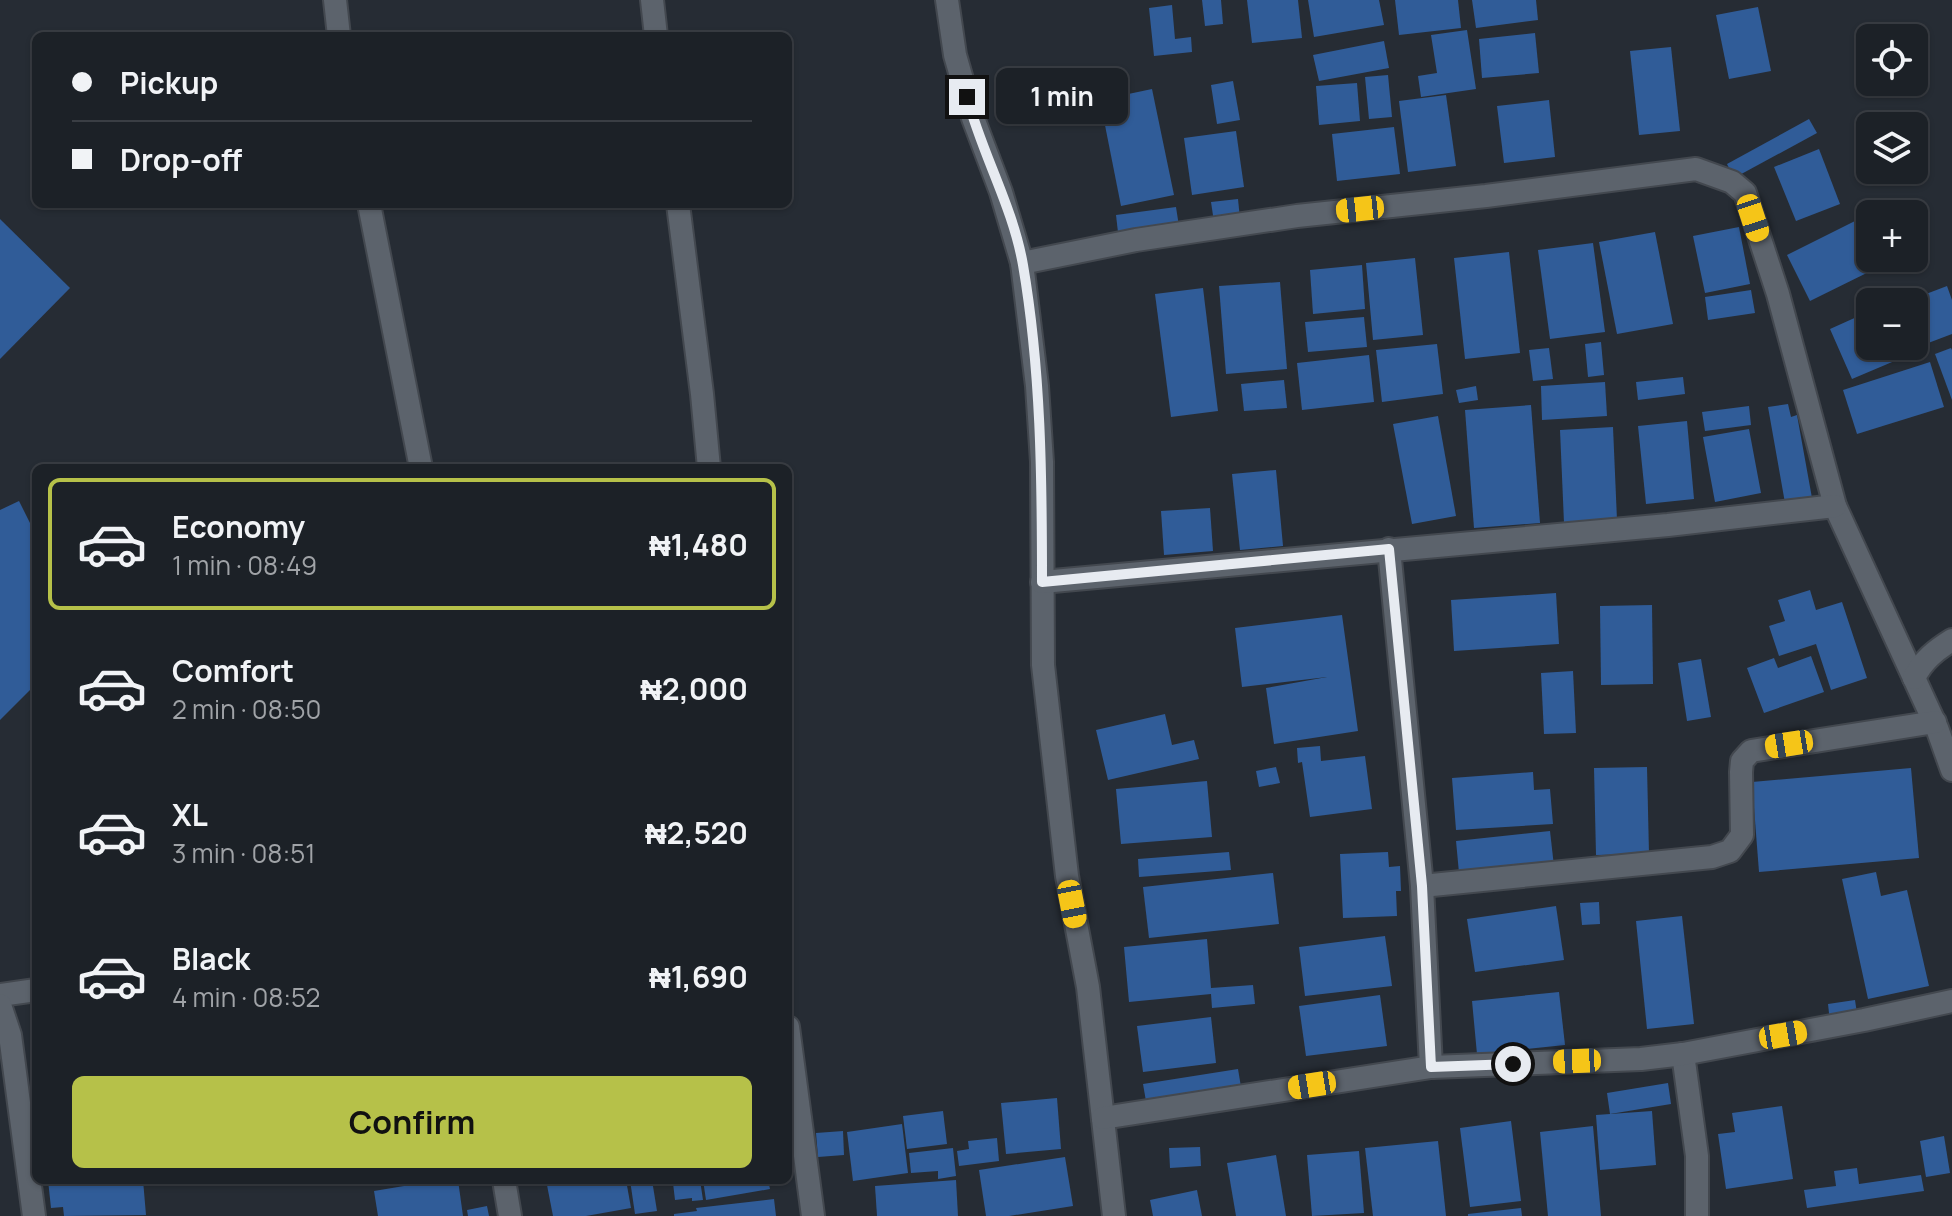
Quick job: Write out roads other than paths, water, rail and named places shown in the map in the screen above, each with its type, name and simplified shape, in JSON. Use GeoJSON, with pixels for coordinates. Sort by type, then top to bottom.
{"type":"FeatureCollection","features":[{"type":"Feature","properties":{"kind":"street"},"geometry":{"type":"LineString","coordinates":[[335,0],[339,32]]}},
{"type":"Feature","properties":{"kind":"street"},"geometry":{"type":"LineString","coordinates":[[652,0],[656,32]]}},
{"type":"Feature","properties":{"kind":"street"},"geometry":{"type":"LineString","coordinates":[[947,0],[955,55],[1022,263],[1037,386],[1042,462],[1043,665],[1053,771],[1067,876],[1088,987],[1114,1216]]}},
{"type":"Feature","properties":{"kind":"street"},"geometry":{"type":"LineString","coordinates":[[1022,263],[1136,240],[1297,216],[1688,170],[1712,173],[1732,182],[1745,193],[1778,294],[1835,506],[1935,722],[1952,770]]}},
{"type":"Feature","properties":{"kind":"street"},"geometry":{"type":"LineString","coordinates":[[370,208],[420,464]]}},
{"type":"Feature","properties":{"kind":"street"},"geometry":{"type":"LineString","coordinates":[[679,208],[709,464]]}},
{"type":"Feature","properties":{"kind":"street"},"geometry":{"type":"LineString","coordinates":[[1042,582],[1668,525],[1835,506]]}},
{"type":"Feature","properties":{"kind":"street"},"geometry":{"type":"LineString","coordinates":[[1389,549],[1422,886],[1431,1067]]}},
{"type":"Feature","properties":{"kind":"street"},"geometry":{"type":"LineString","coordinates":[[1914,678],[1927,659],[1952,640]]}},
{"type":"Feature","properties":{"kind":"street"},"geometry":{"type":"LineString","coordinates":[[1422,886],[1712,857],[1730,851],[1742,835],[1742,761],[1751,751],[1935,722]]}},
{"type":"Feature","properties":{"kind":"street"},"geometry":{"type":"LineString","coordinates":[[0,995],[32,991]]}},
{"type":"Feature","properties":{"kind":"street"},"geometry":{"type":"LineString","coordinates":[[1103,1118],[1431,1067],[1641,1059],[1683,1054],[1952,1001]]}},
{"type":"Feature","properties":{"kind":"street"},"geometry":{"type":"LineString","coordinates":[[0,1005],[10,1035],[34,1216]]}},
{"type":"Feature","properties":{"kind":"street"},"geometry":{"type":"LineString","coordinates":[[1683,1054],[1697,1156],[1697,1216]]}},
{"type":"Feature","properties":{"kind":"street"},"geometry":{"type":"LineString","coordinates":[[792,1057],[813,1216]]}},
{"type":"Feature","properties":{"kind":"street"},"geometry":{"type":"LineString","coordinates":[[505,1184],[510,1216]]}}]}
